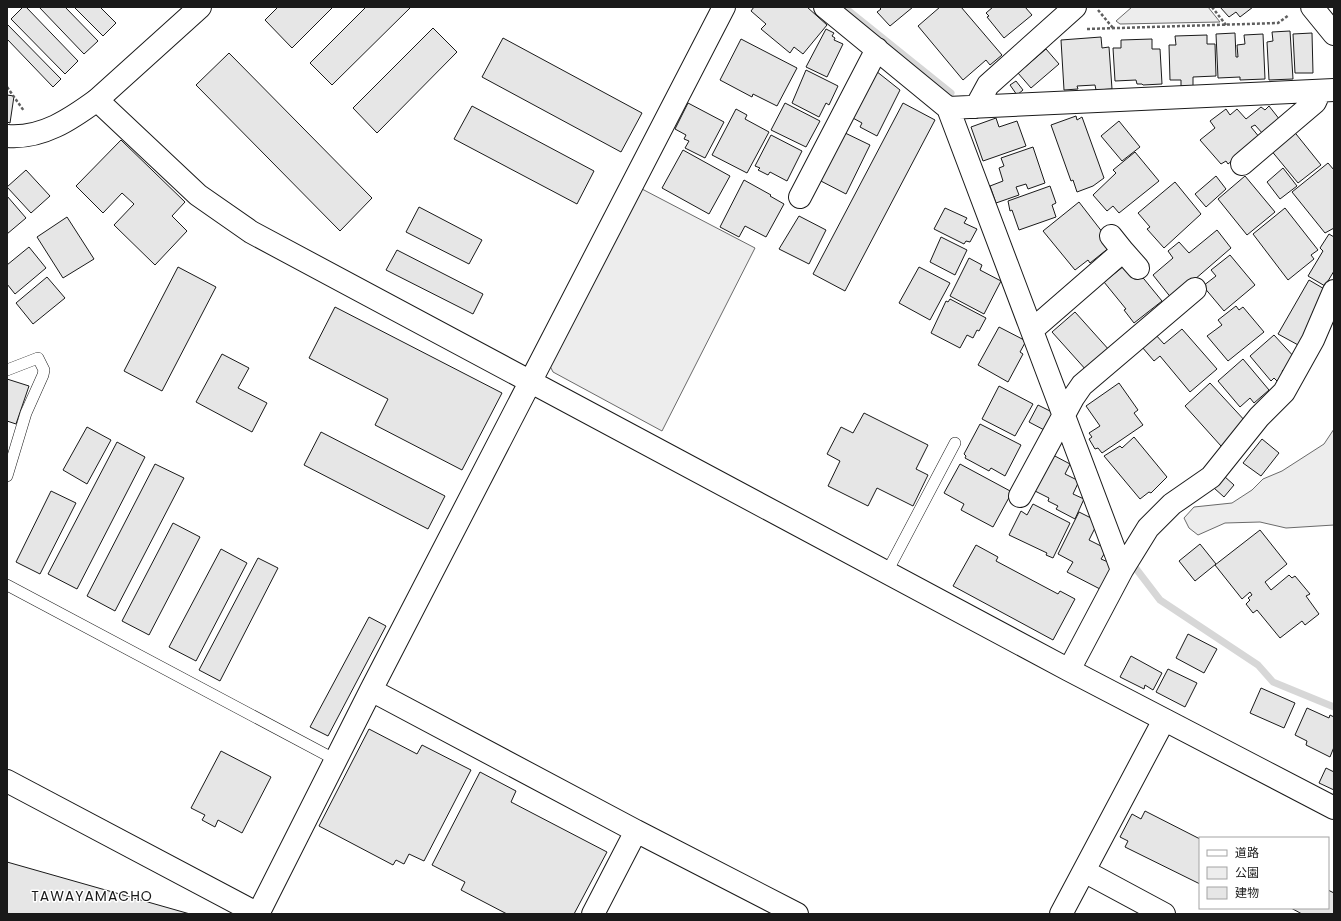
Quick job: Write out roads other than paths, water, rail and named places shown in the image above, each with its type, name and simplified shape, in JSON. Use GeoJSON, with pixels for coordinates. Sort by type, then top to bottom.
{"type":"FeatureCollection","features":[{"type":"Feature","properties":{"kind":"street"},"geometry":{"type":"LineString","coordinates":[[7,136],[36,133],[57,127],[97,100],[200,7]]}},
{"type":"Feature","properties":{"kind":"street"},"geometry":{"type":"LineString","coordinates":[[7,781],[258,914],[371,690],[724,7]]}},
{"type":"Feature","properties":{"kind":"street"},"geometry":{"type":"LineString","coordinates":[[825,7],[948,108],[1037,326],[1068,407],[1122,570]]}},
{"type":"Feature","properties":{"kind":"street"},"geometry":{"type":"LineString","coordinates":[[1303,9],[1334,34]]}},
{"type":"Feature","properties":{"kind":"street"},"geometry":{"type":"LineString","coordinates":[[976,107],[988,85],[1069,12]]}},
{"type":"Feature","properties":{"kind":"street"},"geometry":{"type":"LineString","coordinates":[[800,197],[877,49]]}},
{"type":"Feature","properties":{"kind":"street"},"geometry":{"type":"LineString","coordinates":[[948,108],[1327,90]]}},
{"type":"Feature","properties":{"kind":"street"},"geometry":{"type":"LineString","coordinates":[[1242,164],[1327,90]]}},
{"type":"Feature","properties":{"kind":"street"},"geometry":{"type":"LineString","coordinates":[[97,100],[198,195],[251,232],[1069,670],[1334,808]]}},
{"type":"Feature","properties":{"kind":"street"},"geometry":{"type":"LineString","coordinates":[[1037,326],[1117,243],[1138,268]]}},
{"type":"Feature","properties":{"kind":"street"},"geometry":{"type":"LineString","coordinates":[[1020,496],[1068,407],[1082,385],[1195,289]]}},
{"type":"Feature","properties":{"kind":"street"},"geometry":{"type":"LineString","coordinates":[[1069,670],[1122,570],[1148,528],[1159,515],[1211,477],[1260,417],[1284,392],[1313,340],[1334,291]]}},
{"type":"Feature","properties":{"kind":"street"},"geometry":{"type":"LineString","coordinates":[[371,690],[636,831],[797,914]]}},
{"type":"Feature","properties":{"kind":"street"},"geometry":{"type":"LineString","coordinates":[[1061,914],[1164,720]]}},
{"type":"Feature","properties":{"kind":"street"},"geometry":{"type":"LineString","coordinates":[[593,914],[636,831]]}},
{"type":"Feature","properties":{"kind":"street"},"geometry":{"type":"LineString","coordinates":[[1084,871],[1164,914]]}},
{"type":"Feature","properties":{"kind":"lane"},"geometry":{"type":"LineString","coordinates":[[7,370],[38,358],[44,370],[26,413],[7,476]]}},
{"type":"Feature","properties":{"kind":"lane"},"geometry":{"type":"LineString","coordinates":[[887,572],[955,443]]}},
{"type":"Feature","properties":{"kind":"lane"},"geometry":{"type":"LineString","coordinates":[[7,585],[336,760]]}},
{"type":"Feature","properties":{"kind":"waterway"},"geometry":{"type":"LineString","coordinates":[[844,7],[951,93]]}},
{"type":"Feature","properties":{"kind":"waterway"},"geometry":{"type":"LineString","coordinates":[[1134,566],[1160,600],[1258,665],[1273,682],[1334,707]]}},
{"type":"Feature","properties":{"kind":"district","name":"TAWAYAMACHO"},"geometry":{"type":"Point","coordinates":[92,896]}}]}
